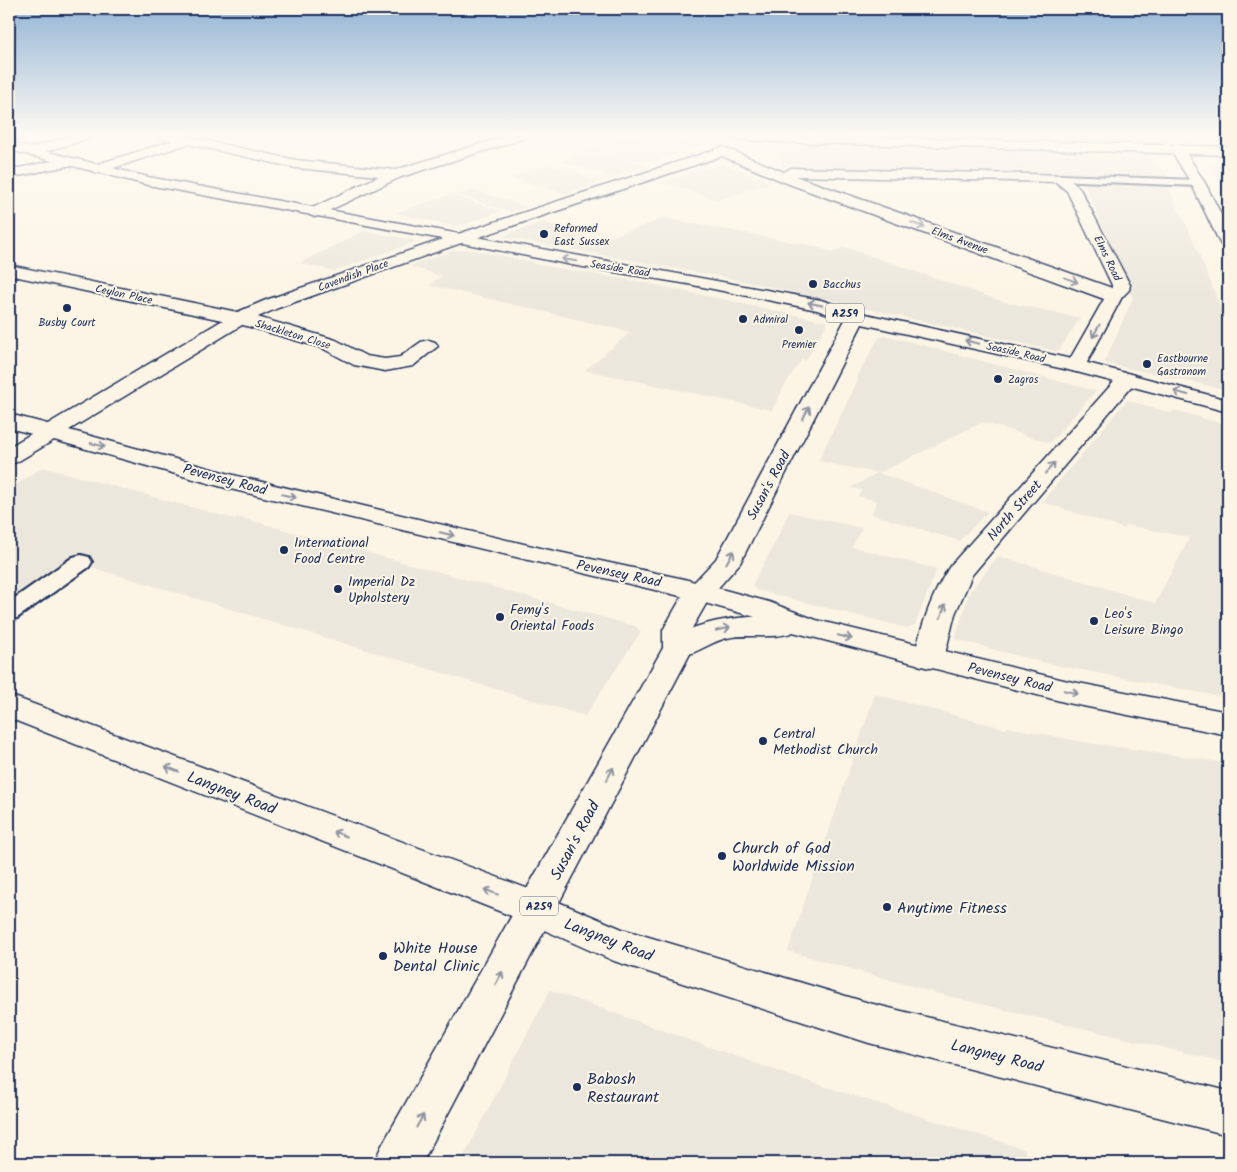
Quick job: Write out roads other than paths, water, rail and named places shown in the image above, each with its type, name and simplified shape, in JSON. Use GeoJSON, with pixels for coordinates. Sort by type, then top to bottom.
{"type":"FeatureCollection","features":[{"type":"Feature","properties":{"kind":"street","name":"Seaside Road"},"geometry":{"type":"LineString","coordinates":[[195,190],[577,261],[688,278],[821,305],[856,317],[1076,366],[1228,406]]}},
{"type":"Feature","properties":{"kind":"street"},"geometry":{"type":"LineString","coordinates":[[315,212],[363,190]]}},
{"type":"Feature","properties":{"kind":"street","name":"Cavendish Place"},"geometry":{"type":"LineString","coordinates":[[9,457],[240,318],[272,304],[597,190]]}},
{"type":"Feature","properties":{"kind":"street","name":"Elms Avenue"},"geometry":{"type":"LineString","coordinates":[[818,190],[1113,296]]}},
{"type":"Feature","properties":{"kind":"street","name":"Elms Road"},"geometry":{"type":"LineString","coordinates":[[1072,190],[1120,280],[1120,290],[1113,296],[1076,366]]}},
{"type":"Feature","properties":{"kind":"street"},"geometry":{"type":"LineString","coordinates":[[1201,190],[1228,243]]}},
{"type":"Feature","properties":{"kind":"street","name":"Ceylon Place"},"geometry":{"type":"LineString","coordinates":[[9,270],[240,318]]}},
{"type":"Feature","properties":{"kind":"street","name":"Susan's Road"},"geometry":{"type":"LineString","coordinates":[[397,1163],[678,648],[677,630],[698,593],[727,563],[856,317]]}},
{"type":"Feature","properties":{"kind":"street","name":"Shackleton Close"},"geometry":{"type":"LineString","coordinates":[[240,318],[330,344],[361,361],[385,365],[406,362],[428,346]]}},
{"type":"Feature","properties":{"kind":"street","name":"North Street"},"geometry":{"type":"LineString","coordinates":[[929,658],[932,643],[951,588],[960,572],[1127,379]]}},
{"type":"Feature","properties":{"kind":"street","name":"Pevensey Road"},"geometry":{"type":"LineString","coordinates":[[9,421],[235,483],[549,558],[637,576],[684,588],[759,608],[808,627],[929,658],[1068,692],[1228,724]]}},
{"type":"Feature","properties":{"kind":"street"},"geometry":{"type":"LineString","coordinates":[[678,648],[709,632],[741,625],[808,627]]}},
{"type":"Feature","properties":{"kind":"street","name":"Langney Road"},"geometry":{"type":"LineString","coordinates":[[9,706],[537,909],[614,944],[869,1023],[1228,1113]]}},
{"type":"Feature","properties":{"kind":"lane"},"geometry":{"type":"LineString","coordinates":[[9,613],[81,562]]}},
{"type":"Feature","properties":{"kind":"place","name":"Reformed East Sussex"},"geometry":{"type":"Point","coordinates":[544,234]}},
{"type":"Feature","properties":{"kind":"place","name":"Bacchus"},"geometry":{"type":"Point","coordinates":[813,284]}},
{"type":"Feature","properties":{"kind":"place","name":"Busby Court"},"geometry":{"type":"Point","coordinates":[67,308]}},
{"type":"Feature","properties":{"kind":"place","name":"Admiral"},"geometry":{"type":"Point","coordinates":[743,319]}},
{"type":"Feature","properties":{"kind":"place","name":"Premier"},"geometry":{"type":"Point","coordinates":[799,330]}},
{"type":"Feature","properties":{"kind":"place","name":"Eastbourne Gastronom"},"geometry":{"type":"Point","coordinates":[1147,364]}},
{"type":"Feature","properties":{"kind":"place","name":"Zagros"},"geometry":{"type":"Point","coordinates":[998,379]}},
{"type":"Feature","properties":{"kind":"place","name":"International Food Centre"},"geometry":{"type":"Point","coordinates":[284,550]}},
{"type":"Feature","properties":{"kind":"place","name":"Imperial Dz Upholstery"},"geometry":{"type":"Point","coordinates":[338,589]}},
{"type":"Feature","properties":{"kind":"place","name":"Femy's Oriental Foods"},"geometry":{"type":"Point","coordinates":[500,617]}},
{"type":"Feature","properties":{"kind":"place","name":"Leo's Leisure Bingo"},"geometry":{"type":"Point","coordinates":[1094,621]}},
{"type":"Feature","properties":{"kind":"place","name":"Central Methodist Church"},"geometry":{"type":"Point","coordinates":[763,741]}},
{"type":"Feature","properties":{"kind":"place","name":"Church of God Worldwide Mission"},"geometry":{"type":"Point","coordinates":[722,856]}},
{"type":"Feature","properties":{"kind":"place","name":"Anytime Fitness"},"geometry":{"type":"Point","coordinates":[887,907]}},
{"type":"Feature","properties":{"kind":"place","name":"White House Dental Clinic"},"geometry":{"type":"Point","coordinates":[383,956]}},
{"type":"Feature","properties":{"kind":"place","name":"Babosh Restaurant"},"geometry":{"type":"Point","coordinates":[577,1087]}}]}
